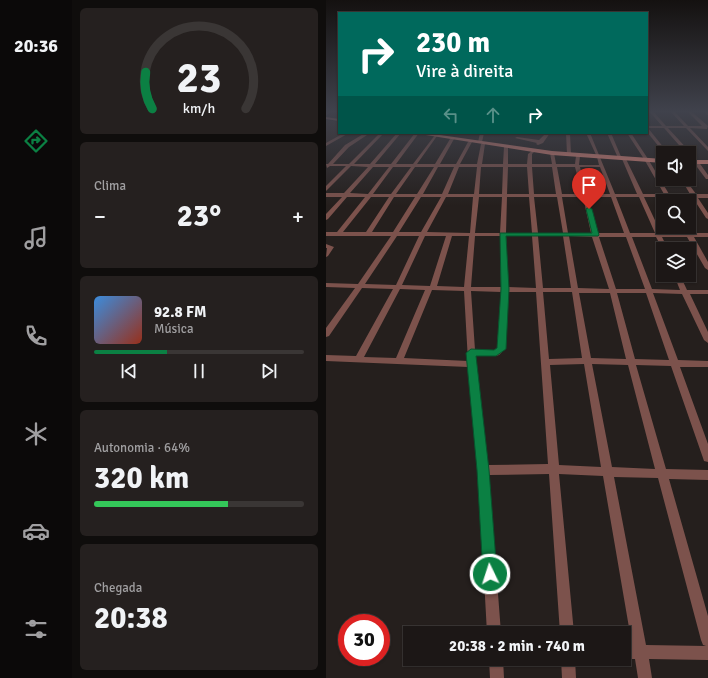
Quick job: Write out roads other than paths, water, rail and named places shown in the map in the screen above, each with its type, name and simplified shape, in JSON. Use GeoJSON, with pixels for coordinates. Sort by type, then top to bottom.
{"type":"FeatureCollection","features":[{"type":"Feature","properties":{"kind":"main road"},"geometry":{"type":"LineString","coordinates":[[478,143],[598,157]]}},
{"type":"Feature","properties":{"kind":"main road"},"geometry":{"type":"LineString","coordinates":[[533,150],[622,159],[656,160]]}},
{"type":"Feature","properties":{"kind":"main road"},"geometry":{"type":"LineString","coordinates":[[696,161],[708,161]]}},
{"type":"Feature","properties":{"kind":"street"},"geometry":{"type":"LineString","coordinates":[[327,166],[352,143]]}},
{"type":"Feature","properties":{"kind":"street"},"geometry":{"type":"LineString","coordinates":[[326,189],[372,143]]}},
{"type":"Feature","properties":{"kind":"street"},"geometry":{"type":"LineString","coordinates":[[326,218],[390,143]]}},
{"type":"Feature","properties":{"kind":"street"},"geometry":{"type":"LineString","coordinates":[[339,234],[394,165],[409,143]]}},
{"type":"Feature","properties":{"kind":"street"},"geometry":{"type":"LineString","coordinates":[[368,234],[392,196],[430,143]]}},
{"type":"Feature","properties":{"kind":"street"},"geometry":{"type":"LineString","coordinates":[[326,334],[362,285],[419,195],[450,143]]}},
{"type":"Feature","properties":{"kind":"street"},"geometry":{"type":"LineString","coordinates":[[358,358],[398,287],[470,143]]}},
{"type":"Feature","properties":{"kind":"street"},"geometry":{"type":"LineString","coordinates":[[482,143],[467,289],[471,353],[483,470],[494,626]]}},
{"type":"Feature","properties":{"kind":"street"},"geometry":{"type":"LineString","coordinates":[[471,353],[496,353],[501,349],[505,289],[503,234],[505,166],[507,147],[512,143]]}},
{"type":"Feature","properties":{"kind":"street"},"geometry":{"type":"LineString","coordinates":[[540,143],[533,150],[529,158],[529,166],[533,196],[538,289],[546,362],[566,626]]}},
{"type":"Feature","properties":{"kind":"street"},"geometry":{"type":"LineString","coordinates":[[571,143],[613,291],[708,640]]}},
{"type":"Feature","properties":{"kind":"street"},"geometry":{"type":"LineString","coordinates":[[592,143],[614,196],[649,291],[708,458]]}},
{"type":"Feature","properties":{"kind":"street"},"geometry":{"type":"LineString","coordinates":[[614,143],[662,242]]}},
{"type":"Feature","properties":{"kind":"street"},"geometry":{"type":"LineString","coordinates":[[635,143],[666,194]]}},
{"type":"Feature","properties":{"kind":"street"},"geometry":{"type":"LineString","coordinates":[[701,143],[708,150]]}},
{"type":"Feature","properties":{"kind":"street"},"geometry":{"type":"LineString","coordinates":[[552,153],[587,360],[645,678]]}},
{"type":"Feature","properties":{"kind":"street"},"geometry":{"type":"LineString","coordinates":[[696,165],[708,178]]}},
{"type":"Feature","properties":{"kind":"street"},"geometry":{"type":"LineString","coordinates":[[327,166],[602,166]]}},
{"type":"Feature","properties":{"kind":"street"},"geometry":{"type":"LineString","coordinates":[[326,195],[656,195]]}},
{"type":"Feature","properties":{"kind":"street"},"geometry":{"type":"LineString","coordinates":[[696,196],[708,196]]}},
{"type":"Feature","properties":{"kind":"street"},"geometry":{"type":"LineString","coordinates":[[696,199],[708,217]]}},
{"type":"Feature","properties":{"kind":"street"},"geometry":{"type":"LineString","coordinates":[[326,234],[708,235]]}},
{"type":"Feature","properties":{"kind":"street"},"geometry":{"type":"LineString","coordinates":[[399,361],[431,288],[450,234]]}},
{"type":"Feature","properties":{"kind":"street"},"geometry":{"type":"LineString","coordinates":[[690,235],[708,268]]}},
{"type":"Feature","properties":{"kind":"street"},"geometry":{"type":"LineString","coordinates":[[326,246],[331,247],[326,255]]}},
{"type":"Feature","properties":{"kind":"street"},"geometry":{"type":"LineString","coordinates":[[680,282],[708,340]]}},
{"type":"Feature","properties":{"kind":"street"},"geometry":{"type":"LineString","coordinates":[[328,287],[362,285],[467,289],[708,292]]}},
{"type":"Feature","properties":{"kind":"street"},"geometry":{"type":"LineString","coordinates":[[326,358],[358,358],[473,364]]}},
{"type":"Feature","properties":{"kind":"street"},"geometry":{"type":"LineString","coordinates":[[546,362],[587,360],[708,364]]}},
{"type":"Feature","properties":{"kind":"street"},"geometry":{"type":"LineString","coordinates":[[483,470],[554,469],[708,475]]}},
{"type":"Feature","properties":{"kind":"street"},"geometry":{"type":"LineString","coordinates":[[631,652],[708,653]]}},
{"type":"Feature","properties":{"kind":"street"},"geometry":{"type":"LineString","coordinates":[[496,666],[497,678]]}},
{"type":"Feature","properties":{"kind":"street"},"geometry":{"type":"LineString","coordinates":[[568,666],[569,678]]}}]}
